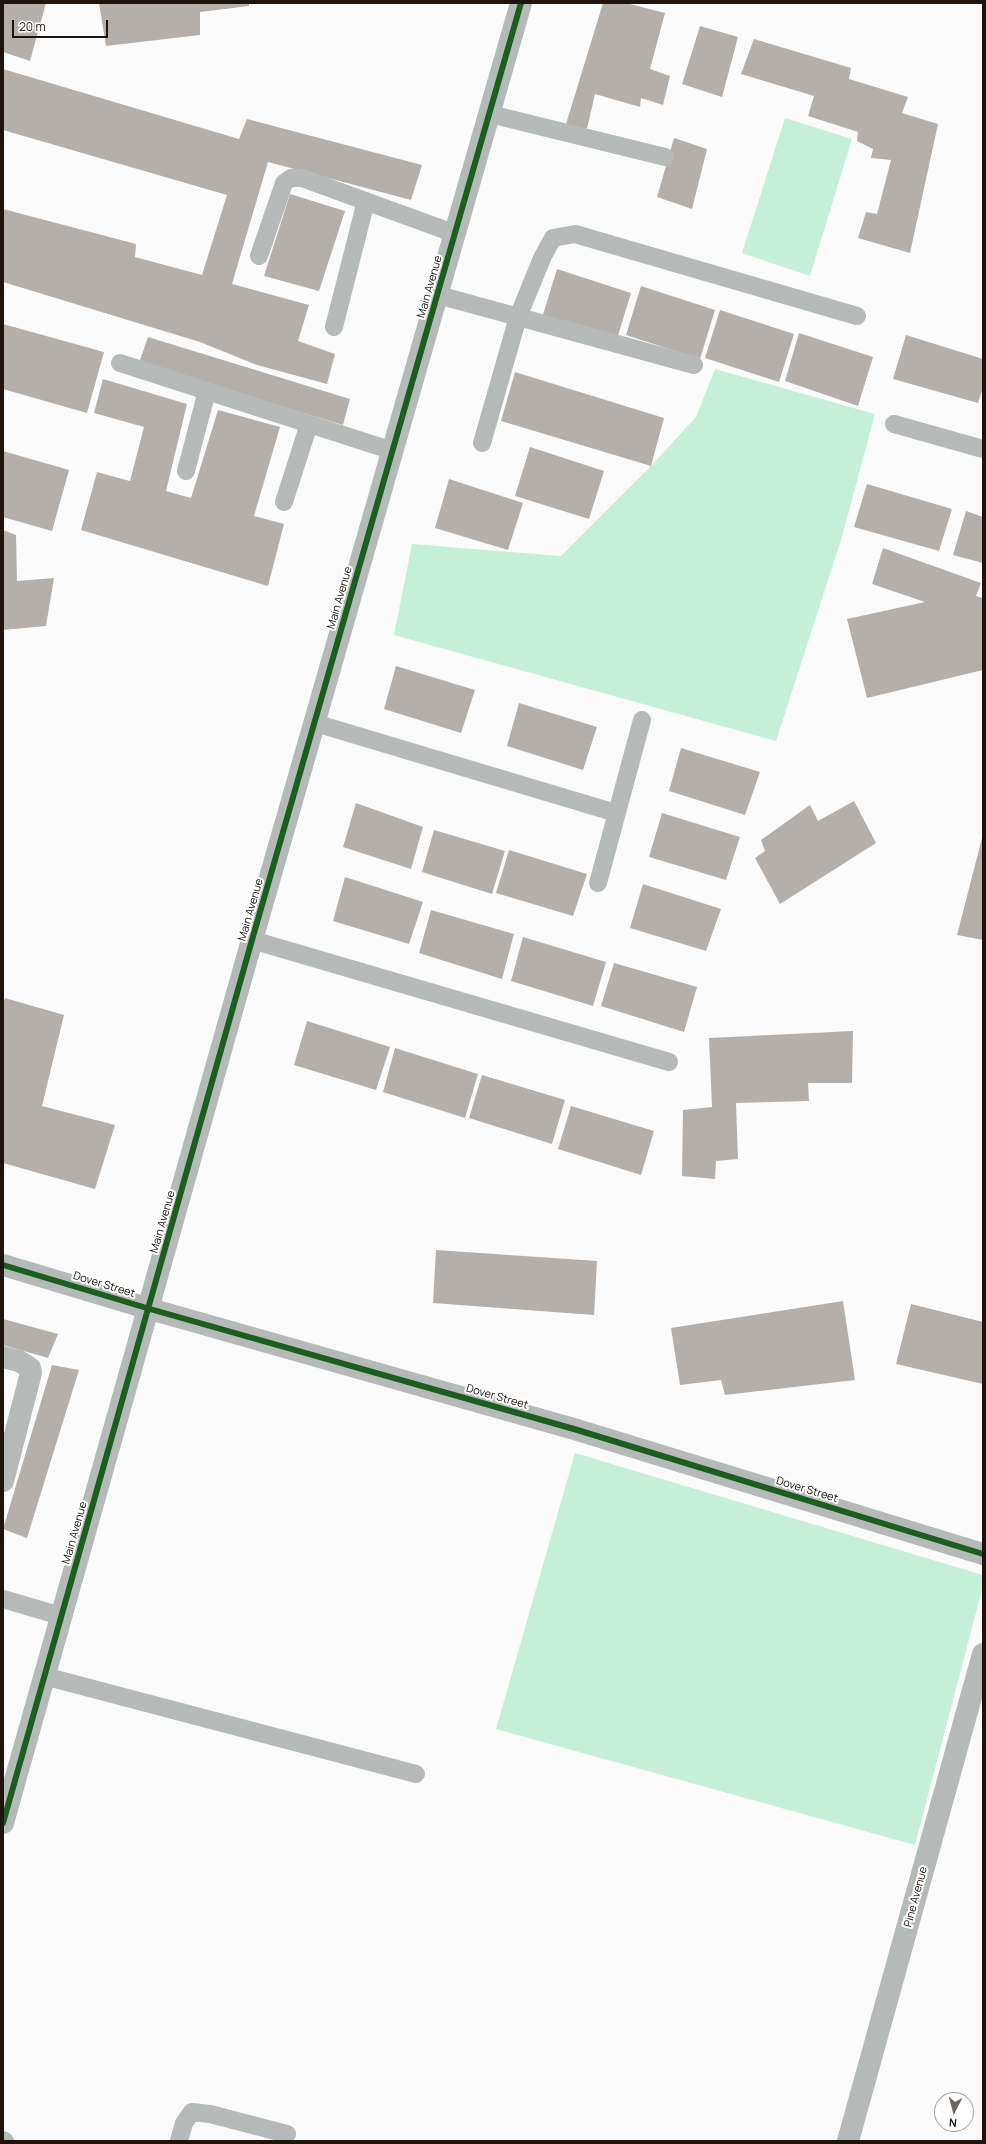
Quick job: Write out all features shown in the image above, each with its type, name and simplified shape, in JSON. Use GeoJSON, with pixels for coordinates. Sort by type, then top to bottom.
{"type":"FeatureCollection","features":[{"type":"Feature","properties":{"kind":"street","name":"Main Avenue"},"geometry":{"type":"LineString","coordinates":[[3,1823],[150,1309],[252,940],[456,234],[521,3]]}},
{"type":"Feature","properties":{"kind":"street","name":"Dover Street"},"geometry":{"type":"LineString","coordinates":[[3,1265],[150,1309],[574,1429],[983,1554]]}},
{"type":"Feature","properties":{"kind":"street"},"geometry":{"type":"LineString","coordinates":[[3,1357],[19,1361],[30,1368],[31,1373],[3,1481]]}},
{"type":"Feature","properties":{"kind":"street","name":"Pine Avenue"},"geometry":{"type":"LineString","coordinates":[[848,2141],[983,1654]]}},
{"type":"Feature","properties":{"kind":"lane"},"geometry":{"type":"LineString","coordinates":[[490,114],[665,157]]}},
{"type":"Feature","properties":{"kind":"lane"},"geometry":{"type":"LineString","coordinates":[[259,256],[284,183],[291,178],[302,178],[456,234]]}},
{"type":"Feature","properties":{"kind":"lane"},"geometry":{"type":"LineString","coordinates":[[334,327],[366,201]]}},
{"type":"Feature","properties":{"kind":"lane"},"geometry":{"type":"LineString","coordinates":[[482,443],[518,317],[543,256],[553,238],[575,234],[856,316]]}},
{"type":"Feature","properties":{"kind":"lane"},"geometry":{"type":"LineString","coordinates":[[438,295],[694,365]]}},
{"type":"Feature","properties":{"kind":"lane"},"geometry":{"type":"LineString","coordinates":[[120,363],[393,451]]}},
{"type":"Feature","properties":{"kind":"lane"},"geometry":{"type":"LineString","coordinates":[[186,471],[207,391]]}},
{"type":"Feature","properties":{"kind":"lane"},"geometry":{"type":"LineString","coordinates":[[284,502],[309,424]]}},
{"type":"Feature","properties":{"kind":"lane"},"geometry":{"type":"LineString","coordinates":[[894,424],[983,449]]}},
{"type":"Feature","properties":{"kind":"lane"},"geometry":{"type":"LineString","coordinates":[[598,883],[642,720]]}},
{"type":"Feature","properties":{"kind":"lane"},"geometry":{"type":"LineString","coordinates":[[315,724],[616,812]]}},
{"type":"Feature","properties":{"kind":"lane"},"geometry":{"type":"LineString","coordinates":[[252,940],[669,1062]]}},
{"type":"Feature","properties":{"kind":"lane"},"geometry":{"type":"LineString","coordinates":[[3,1599],[61,1616]]}},
{"type":"Feature","properties":{"kind":"lane"},"geometry":{"type":"LineString","coordinates":[[44,1676],[416,1774]]}},
{"type":"Feature","properties":{"kind":"lane"},"geometry":{"type":"LineString","coordinates":[[179,2141],[184,2123],[192,2112],[210,2114],[287,2134]]}},
{"type":"Feature","properties":{"kind":"green space"},"geometry":{"type":"Polygon","coordinates":[[[785,118],[852,139],[810,276],[742,253],[785,118]]]}},
{"type":"Feature","properties":{"kind":"green space"},"geometry":{"type":"Polygon","coordinates":[[[715,369],[875,414],[842,537],[776,741],[394,635],[412,544],[561,556],[651,466],[696,417],[715,369]]]}},
{"type":"Feature","properties":{"kind":"green space"},"geometry":{"type":"Polygon","coordinates":[[[575,1453],[983,1575],[983,1586],[915,1845],[496,1729],[575,1453]]]}},
{"type":"Feature","properties":{"kind":"building"},"geometry":{"type":"Polygon","coordinates":[[[3,3],[46,3],[30,61],[3,52],[3,3]]]}},
{"type":"Feature","properties":{"kind":"building"},"geometry":{"type":"Polygon","coordinates":[[[99,3],[249,3],[249,6],[200,12],[200,35],[106,46],[99,3]]]}},
{"type":"Feature","properties":{"kind":"building"},"geometry":{"type":"Polygon","coordinates":[[[603,3],[626,3],[665,13],[650,69],[670,76],[663,105],[641,98],[640,107],[595,94],[586,133],[566,124],[603,3]]]}},
{"type":"Feature","properties":{"kind":"building"},"geometry":{"type":"Polygon","coordinates":[[[700,26],[738,37],[722,97],[682,84],[700,26]]]}},
{"type":"Feature","properties":{"kind":"building"},"geometry":{"type":"Polygon","coordinates":[[[754,39],[851,68],[849,79],[908,97],[902,113],[938,124],[910,253],[858,238],[866,212],[877,214],[891,160],[871,158],[873,149],[857,141],[858,132],[808,116],[814,96],[741,74],[754,39]]]}},
{"type":"Feature","properties":{"kind":"building"},"geometry":{"type":"Polygon","coordinates":[[[3,69],[239,139],[247,119],[422,165],[411,200],[268,162],[232,284],[309,305],[298,341],[335,354],[327,384],[257,365],[200,342],[3,282],[3,209],[136,244],[135,257],[202,275],[227,195],[3,130],[3,69]]]}},
{"type":"Feature","properties":{"kind":"building"},"geometry":{"type":"Polygon","coordinates":[[[674,138],[707,149],[692,209],[657,197],[674,138]]]}},
{"type":"Feature","properties":{"kind":"building"},"geometry":{"type":"Polygon","coordinates":[[[290,194],[345,211],[319,291],[264,276],[290,194]]]}},
{"type":"Feature","properties":{"kind":"building"},"geometry":{"type":"Polygon","coordinates":[[[557,269],[631,293],[616,342],[542,318],[557,269]]]}},
{"type":"Feature","properties":{"kind":"building"},"geometry":{"type":"Polygon","coordinates":[[[641,286],[715,310],[700,359],[626,335],[641,286]]]}},
{"type":"Feature","properties":{"kind":"building"},"geometry":{"type":"Polygon","coordinates":[[[720,310],[794,334],[779,382],[705,358],[720,310]]]}},
{"type":"Feature","properties":{"kind":"building"},"geometry":{"type":"Polygon","coordinates":[[[3,324],[104,352],[87,413],[3,389],[3,324]]]}},
{"type":"Feature","properties":{"kind":"building"},"geometry":{"type":"Polygon","coordinates":[[[799,333],[873,357],[858,406],[785,381],[799,333]]]}},
{"type":"Feature","properties":{"kind":"building"},"geometry":{"type":"Polygon","coordinates":[[[906,335],[983,359],[983,388],[978,403],[893,379],[906,335]]]}},
{"type":"Feature","properties":{"kind":"building"},"geometry":{"type":"Polygon","coordinates":[[[148,337],[350,399],[343,425],[139,363],[148,337]]]}},
{"type":"Feature","properties":{"kind":"building"},"geometry":{"type":"Polygon","coordinates":[[[515,372],[664,418],[651,466],[501,421],[515,372]]]}},
{"type":"Feature","properties":{"kind":"building"},"geometry":{"type":"Polygon","coordinates":[[[103,379],[187,404],[166,491],[191,498],[218,410],[280,427],[254,516],[284,524],[268,586],[81,530],[97,472],[130,481],[144,427],[94,413],[103,379]]]}},
{"type":"Feature","properties":{"kind":"building"},"geometry":{"type":"Polygon","coordinates":[[[530,447],[604,471],[589,519],[515,496],[530,447]]]}},
{"type":"Feature","properties":{"kind":"building"},"geometry":{"type":"Polygon","coordinates":[[[3,451],[69,470],[52,531],[3,517],[3,451]]]}},
{"type":"Feature","properties":{"kind":"building"},"geometry":{"type":"Polygon","coordinates":[[[449,479],[523,503],[508,550],[435,528],[449,479]]]}},
{"type":"Feature","properties":{"kind":"building"},"geometry":{"type":"Polygon","coordinates":[[[867,484],[952,509],[939,551],[854,527],[867,484]]]}},
{"type":"Feature","properties":{"kind":"building"},"geometry":{"type":"Polygon","coordinates":[[[966,511],[983,517],[983,563],[953,555],[966,511]]]}},
{"type":"Feature","properties":{"kind":"building"},"geometry":{"type":"Polygon","coordinates":[[[3,530],[16,535],[17,581],[54,578],[46,626],[3,630],[3,530]]]}},
{"type":"Feature","properties":{"kind":"building"},"geometry":{"type":"Polygon","coordinates":[[[883,548],[981,583],[976,596],[983,598],[983,670],[867,698],[847,619],[925,602],[872,584],[883,548]]]}},
{"type":"Feature","properties":{"kind":"building"},"geometry":{"type":"Polygon","coordinates":[[[396,666],[475,690],[461,733],[384,709],[396,666]]]}},
{"type":"Feature","properties":{"kind":"building"},"geometry":{"type":"Polygon","coordinates":[[[519,703],[597,727],[583,770],[507,746],[519,703]]]}},
{"type":"Feature","properties":{"kind":"building"},"geometry":{"type":"Polygon","coordinates":[[[681,748],[760,772],[745,815],[669,791],[681,748]]]}},
{"type":"Feature","properties":{"kind":"building"},"geometry":{"type":"Polygon","coordinates":[[[854,801],[876,843],[780,904],[755,858],[765,851],[761,840],[810,805],[818,821],[854,801]]]}},
{"type":"Feature","properties":{"kind":"building"},"geometry":{"type":"Polygon","coordinates":[[[356,803],[423,827],[411,869],[343,847],[356,803]]]}},
{"type":"Feature","properties":{"kind":"building"},"geometry":{"type":"Polygon","coordinates":[[[662,813],[740,837],[726,880],[649,857],[662,813]]]}},
{"type":"Feature","properties":{"kind":"building"},"geometry":{"type":"Polygon","coordinates":[[[434,830],[505,851],[492,894],[422,872],[434,830]]]}},
{"type":"Feature","properties":{"kind":"building"},"geometry":{"type":"Polygon","coordinates":[[[983,838],[983,940],[957,935],[983,838]]]}},
{"type":"Feature","properties":{"kind":"building"},"geometry":{"type":"Polygon","coordinates":[[[509,850],[587,874],[573,916],[496,893],[509,850]]]}},
{"type":"Feature","properties":{"kind":"building"},"geometry":{"type":"Polygon","coordinates":[[[345,877],[423,902],[409,944],[333,921],[345,877]]]}},
{"type":"Feature","properties":{"kind":"building"},"geometry":{"type":"Polygon","coordinates":[[[643,884],[721,909],[706,951],[630,928],[643,884]]]}},
{"type":"Feature","properties":{"kind":"building"},"geometry":{"type":"Polygon","coordinates":[[[431,910],[514,934],[502,979],[419,953],[431,910]]]}},
{"type":"Feature","properties":{"kind":"building"},"geometry":{"type":"Polygon","coordinates":[[[523,937],[606,962],[593,1006],[511,981],[523,937]]]}},
{"type":"Feature","properties":{"kind":"building"},"geometry":{"type":"Polygon","coordinates":[[[614,963],[697,987],[684,1032],[601,1006],[614,963]]]}},
{"type":"Feature","properties":{"kind":"building"},"geometry":{"type":"Polygon","coordinates":[[[5,998],[64,1015],[42,1106],[115,1125],[95,1189],[3,1163],[3,1004],[5,998]]]}},
{"type":"Feature","properties":{"kind":"building"},"geometry":{"type":"Polygon","coordinates":[[[307,1021],[390,1047],[376,1090],[294,1065],[307,1021]]]}},
{"type":"Feature","properties":{"kind":"building"},"geometry":{"type":"Polygon","coordinates":[[[853,1031],[852,1083],[808,1083],[809,1101],[736,1103],[738,1159],[716,1161],[715,1179],[682,1176],[683,1110],[712,1107],[709,1038],[853,1031]]]}},
{"type":"Feature","properties":{"kind":"building"},"geometry":{"type":"Polygon","coordinates":[[[395,1048],[478,1074],[465,1118],[383,1092],[395,1048]]]}},
{"type":"Feature","properties":{"kind":"building"},"geometry":{"type":"Polygon","coordinates":[[[482,1075],[565,1100],[552,1144],[469,1118],[482,1075]]]}},
{"type":"Feature","properties":{"kind":"building"},"geometry":{"type":"Polygon","coordinates":[[[571,1106],[654,1131],[641,1175],[558,1149],[571,1106]]]}},
{"type":"Feature","properties":{"kind":"building"},"geometry":{"type":"Polygon","coordinates":[[[436,1250],[597,1261],[594,1315],[433,1303],[436,1250]]]}},
{"type":"Feature","properties":{"kind":"building"},"geometry":{"type":"Polygon","coordinates":[[[843,1301],[855,1380],[725,1395],[721,1380],[680,1385],[671,1328],[843,1301]]]}},
{"type":"Feature","properties":{"kind":"building"},"geometry":{"type":"Polygon","coordinates":[[[911,1304],[983,1322],[983,1384],[896,1364],[911,1304]]]}},
{"type":"Feature","properties":{"kind":"building"},"geometry":{"type":"Polygon","coordinates":[[[3,1319],[58,1334],[48,1358],[3,1345],[3,1319]]]}},
{"type":"Feature","properties":{"kind":"building"},"geometry":{"type":"Polygon","coordinates":[[[52,1365],[79,1370],[27,1538],[3,1529],[52,1365]]]}},
{"type":"Feature","properties":{"kind":"cycle path"},"geometry":{"type":"LineString","coordinates":[[3,1823],[252,940],[521,3]]}},
{"type":"Feature","properties":{"kind":"cycle path"},"geometry":{"type":"LineString","coordinates":[[3,1265],[150,1309],[574,1429],[983,1554]]}}]}
